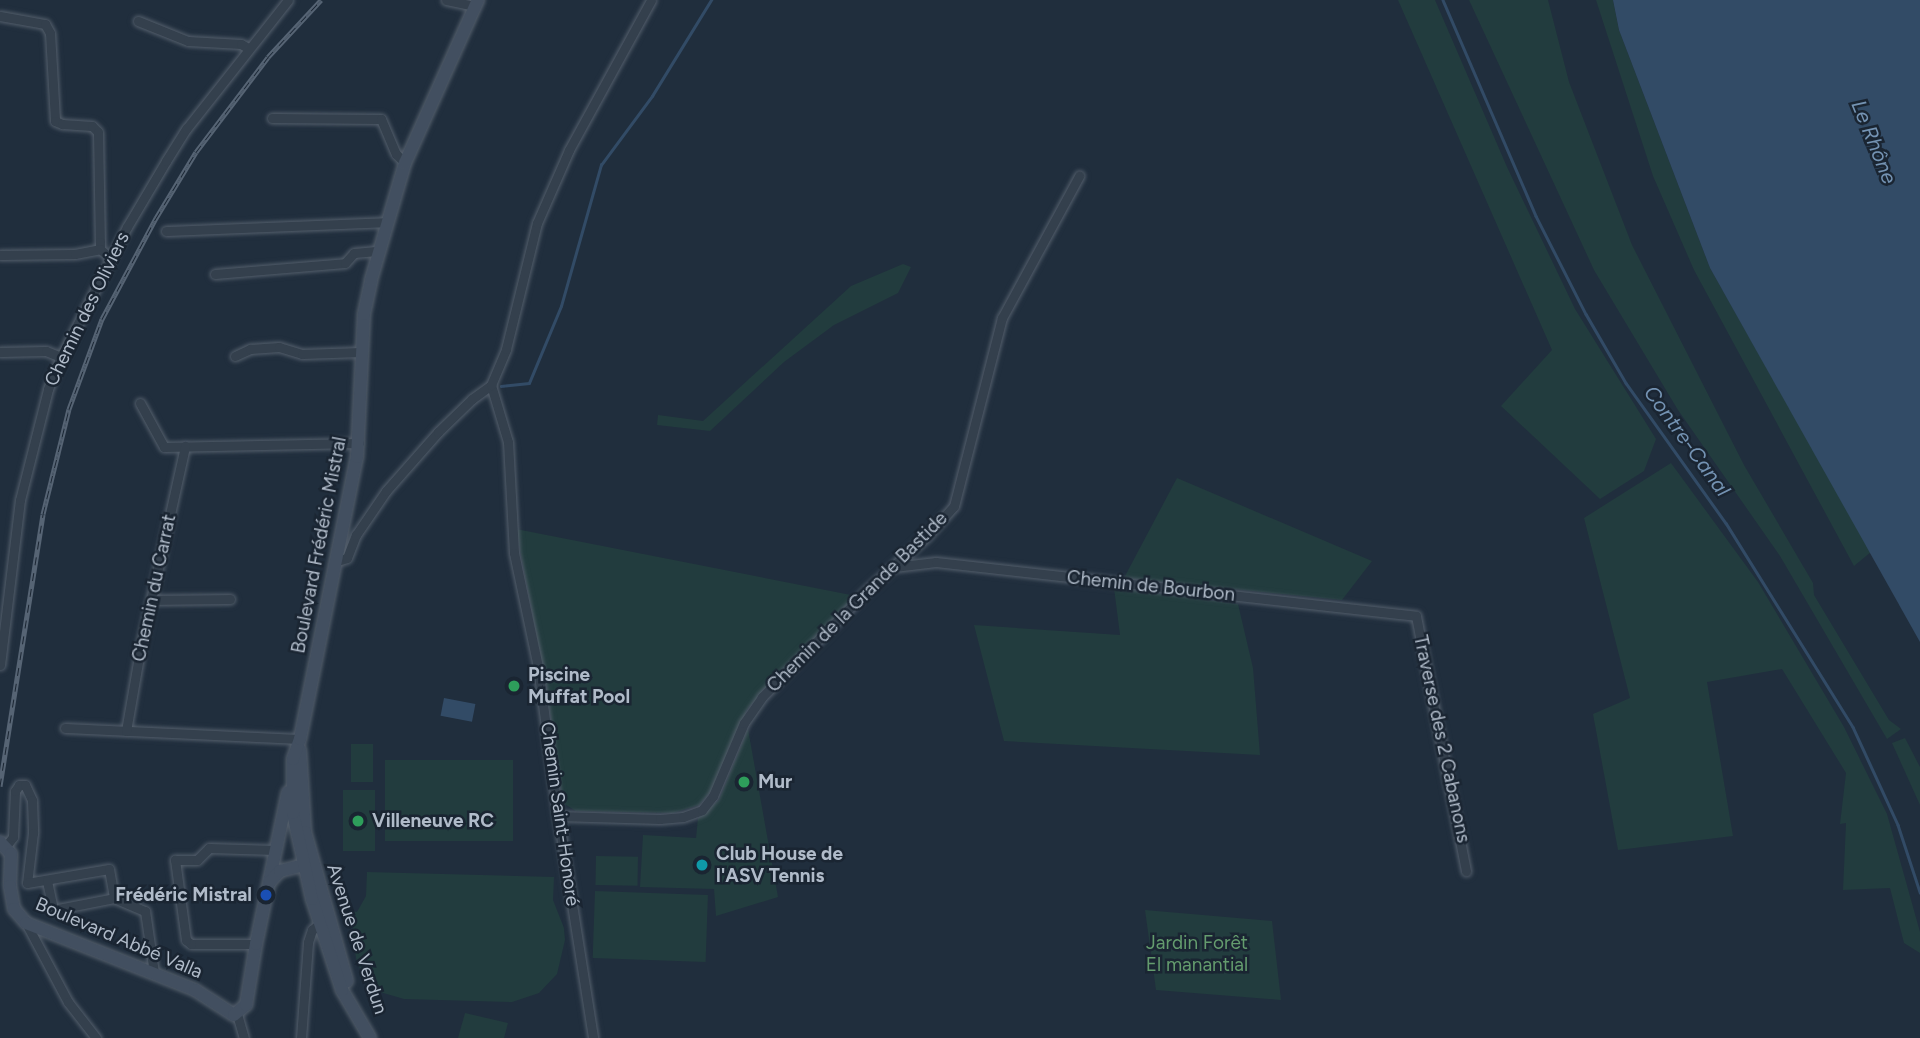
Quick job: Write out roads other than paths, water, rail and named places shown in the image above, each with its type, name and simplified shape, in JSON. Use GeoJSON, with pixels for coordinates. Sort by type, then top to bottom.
{"type":"FeatureCollection","features":[{"type":"Feature","properties":{"kind":"main road","name":"Boulevard Frédéric Mistral"},"geometry":{"type":"LineString","coordinates":[[237,1014],[246,1005],[275,848],[337,561],[359,443],[364,314],[386,222],[405,163],[476,3]]}},
{"type":"Feature","properties":{"kind":"main road","name":"Boulevard Frédéric Mistral"},"geometry":{"type":"LineString","coordinates":[[300,739],[307,859]]}},
{"type":"Feature","properties":{"kind":"main road","name":"Boulevard Frédéric Mistral"},"geometry":{"type":"LineString","coordinates":[[291,781],[298,841],[304,848],[307,859]]}},
{"type":"Feature","properties":{"kind":"main road"},"geometry":{"type":"LineString","coordinates":[[275,848],[287,839],[298,841]]}},
{"type":"Feature","properties":{"kind":"main road","name":"Boulevard Abbé Valla"},"geometry":{"type":"LineString","coordinates":[[3,844],[11,853],[11,900],[14,909],[26,923],[195,990],[231,1014],[237,1014]]}},
{"type":"Feature","properties":{"kind":"main road"},"geometry":{"type":"LineString","coordinates":[[268,885],[280,871],[307,859]]}},
{"type":"Feature","properties":{"kind":"main road","name":"Avenue de Verdun"},"geometry":{"type":"LineString","coordinates":[[307,859],[320,923],[342,990],[370,1038]]}},
{"type":"Feature","properties":{"kind":"main road","name":"Avenue de Verdun"},"geometry":{"type":"LineString","coordinates":[[307,859],[355,1003],[370,1038]]}},
{"type":"Feature","properties":{"kind":"street","name":"Chemin des Oliviers"},"geometry":{"type":"LineString","coordinates":[[0,665],[20,500],[48,389],[61,357],[110,258],[173,150],[248,48],[288,0]]}},
{"type":"Feature","properties":{"kind":"street"},"geometry":{"type":"LineString","coordinates":[[446,0],[476,3]]}},
{"type":"Feature","properties":{"kind":"street"},"geometry":{"type":"LineString","coordinates":[[337,561],[347,558],[356,535],[386,491],[438,432],[472,398],[491,385],[506,349],[537,223],[569,150],[651,0]]}},
{"type":"Feature","properties":{"kind":"street"},"geometry":{"type":"LineString","coordinates":[[0,16],[46,24],[50,33],[55,121],[92,126],[98,132],[100,249],[110,258]]}},
{"type":"Feature","properties":{"kind":"street"},"geometry":{"type":"LineString","coordinates":[[138,21],[188,41],[241,44],[248,48]]}},
{"type":"Feature","properties":{"kind":"street"},"geometry":{"type":"LineString","coordinates":[[272,118],[382,119],[396,154],[405,163]]}},
{"type":"Feature","properties":{"kind":"street","name":"Chemin de la Grande Bastide"},"geometry":{"type":"LineString","coordinates":[[558,816],[660,819],[683,817],[702,810],[713,796],[744,723],[762,697],[893,567],[927,537],[954,506],[1002,318],[1079,176]]}},
{"type":"Feature","properties":{"kind":"street"},"geometry":{"type":"LineString","coordinates":[[166,231],[386,222]]}},
{"type":"Feature","properties":{"kind":"street"},"geometry":{"type":"LineString","coordinates":[[0,256],[75,254],[100,249]]}},
{"type":"Feature","properties":{"kind":"street"},"geometry":{"type":"LineString","coordinates":[[215,274],[345,263],[354,253],[379,251]]}},
{"type":"Feature","properties":{"kind":"street"},"geometry":{"type":"LineString","coordinates":[[235,356],[250,349],[279,347],[302,354],[361,352]]}},
{"type":"Feature","properties":{"kind":"street"},"geometry":{"type":"LineString","coordinates":[[0,352],[46,351],[61,357]]}},
{"type":"Feature","properties":{"kind":"street","name":"Chemin Saint-Honoré"},"geometry":{"type":"LineString","coordinates":[[491,385],[508,442],[518,579],[538,667],[593,1038]]}},
{"type":"Feature","properties":{"kind":"street"},"geometry":{"type":"LineString","coordinates":[[140,403],[164,447],[359,443]]}},
{"type":"Feature","properties":{"kind":"street","name":"Chemin du Carrat"},"geometry":{"type":"LineString","coordinates":[[126,731],[141,645],[185,446]]}},
{"type":"Feature","properties":{"kind":"street","name":"Chemin de Bourbon"},"geometry":{"type":"LineString","coordinates":[[893,567],[936,562],[1399,615],[1409,613]]}},
{"type":"Feature","properties":{"kind":"street"},"geometry":{"type":"LineString","coordinates":[[153,600],[229,599]]}},
{"type":"Feature","properties":{"kind":"street","name":"Traverse des 2 Cabanons"},"geometry":{"type":"LineString","coordinates":[[1409,613],[1416,616],[1466,870]]}},
{"type":"Feature","properties":{"kind":"street"},"geometry":{"type":"LineString","coordinates":[[65,728],[300,739]]}},
{"type":"Feature","properties":{"kind":"street"},"geometry":{"type":"LineString","coordinates":[[3,844],[13,837],[15,791],[19,785],[25,785],[32,800],[33,833],[26,879],[31,883],[109,869],[114,898]]}},
{"type":"Feature","properties":{"kind":"street"},"geometry":{"type":"LineString","coordinates":[[256,944],[191,944],[186,940],[175,860],[197,860],[209,848],[275,848]]}},
{"type":"Feature","properties":{"kind":"street"},"geometry":{"type":"LineString","coordinates":[[47,881],[52,910],[114,898],[145,911],[154,973]]}},
{"type":"Feature","properties":{"kind":"street"},"geometry":{"type":"LineString","coordinates":[[26,923],[68,1002],[96,1038]]}},
{"type":"Feature","properties":{"kind":"street"},"geometry":{"type":"LineString","coordinates":[[301,1038],[308,942],[312,930],[320,923]]}},
{"type":"Feature","properties":{"kind":"street"},"geometry":{"type":"LineString","coordinates":[[237,1014],[244,1038]]}},
{"type":"Feature","properties":{"kind":"water","name":"Le Rhône"},"geometry":{"type":"Polygon","coordinates":[[[1613,0],[1920,0],[1920,642],[1710,268],[1619,30],[1613,0]]]}},
{"type":"Feature","properties":{"kind":"water"},"geometry":{"type":"Polygon","coordinates":[[[444,698],[475,704],[472,722],[441,716],[444,698]]]}},
{"type":"Feature","properties":{"kind":"waterway"},"geometry":{"type":"LineString","coordinates":[[501,386],[529,383],[561,306],[601,165],[652,96],[711,0]]}},
{"type":"Feature","properties":{"kind":"waterway","name":"Contre-Canal"},"geometry":{"type":"LineString","coordinates":[[1443,0],[1536,216],[1586,314],[1626,383],[1726,523],[1853,727],[1898,825],[1920,892]]}},
{"type":"Feature","properties":{"kind":"railway"},"geometry":{"type":"LineString","coordinates":[[0,786],[43,514],[69,409],[102,319],[156,218],[196,152],[268,57],[321,0]]}},
{"type":"Feature","properties":{"kind":"place","name":"Piscine Muffat Pool"},"geometry":{"type":"Point","coordinates":[514,686]}},
{"type":"Feature","properties":{"kind":"place","name":"Mur"},"geometry":{"type":"Point","coordinates":[744,782]}},
{"type":"Feature","properties":{"kind":"place","name":"Villeneuve RC"},"geometry":{"type":"Point","coordinates":[358,821]}},
{"type":"Feature","properties":{"kind":"place","name":"Club House de l'ASV Tennis"},"geometry":{"type":"Point","coordinates":[702,865]}},
{"type":"Feature","properties":{"kind":"place","name":"Frédéric Mistral"},"geometry":{"type":"Point","coordinates":[266,895]}},
{"type":"Feature","properties":{"kind":"park label","name":"Jardin Forêt El manantial"},"geometry":{"type":"Point","coordinates":[1197,954]}}]}
